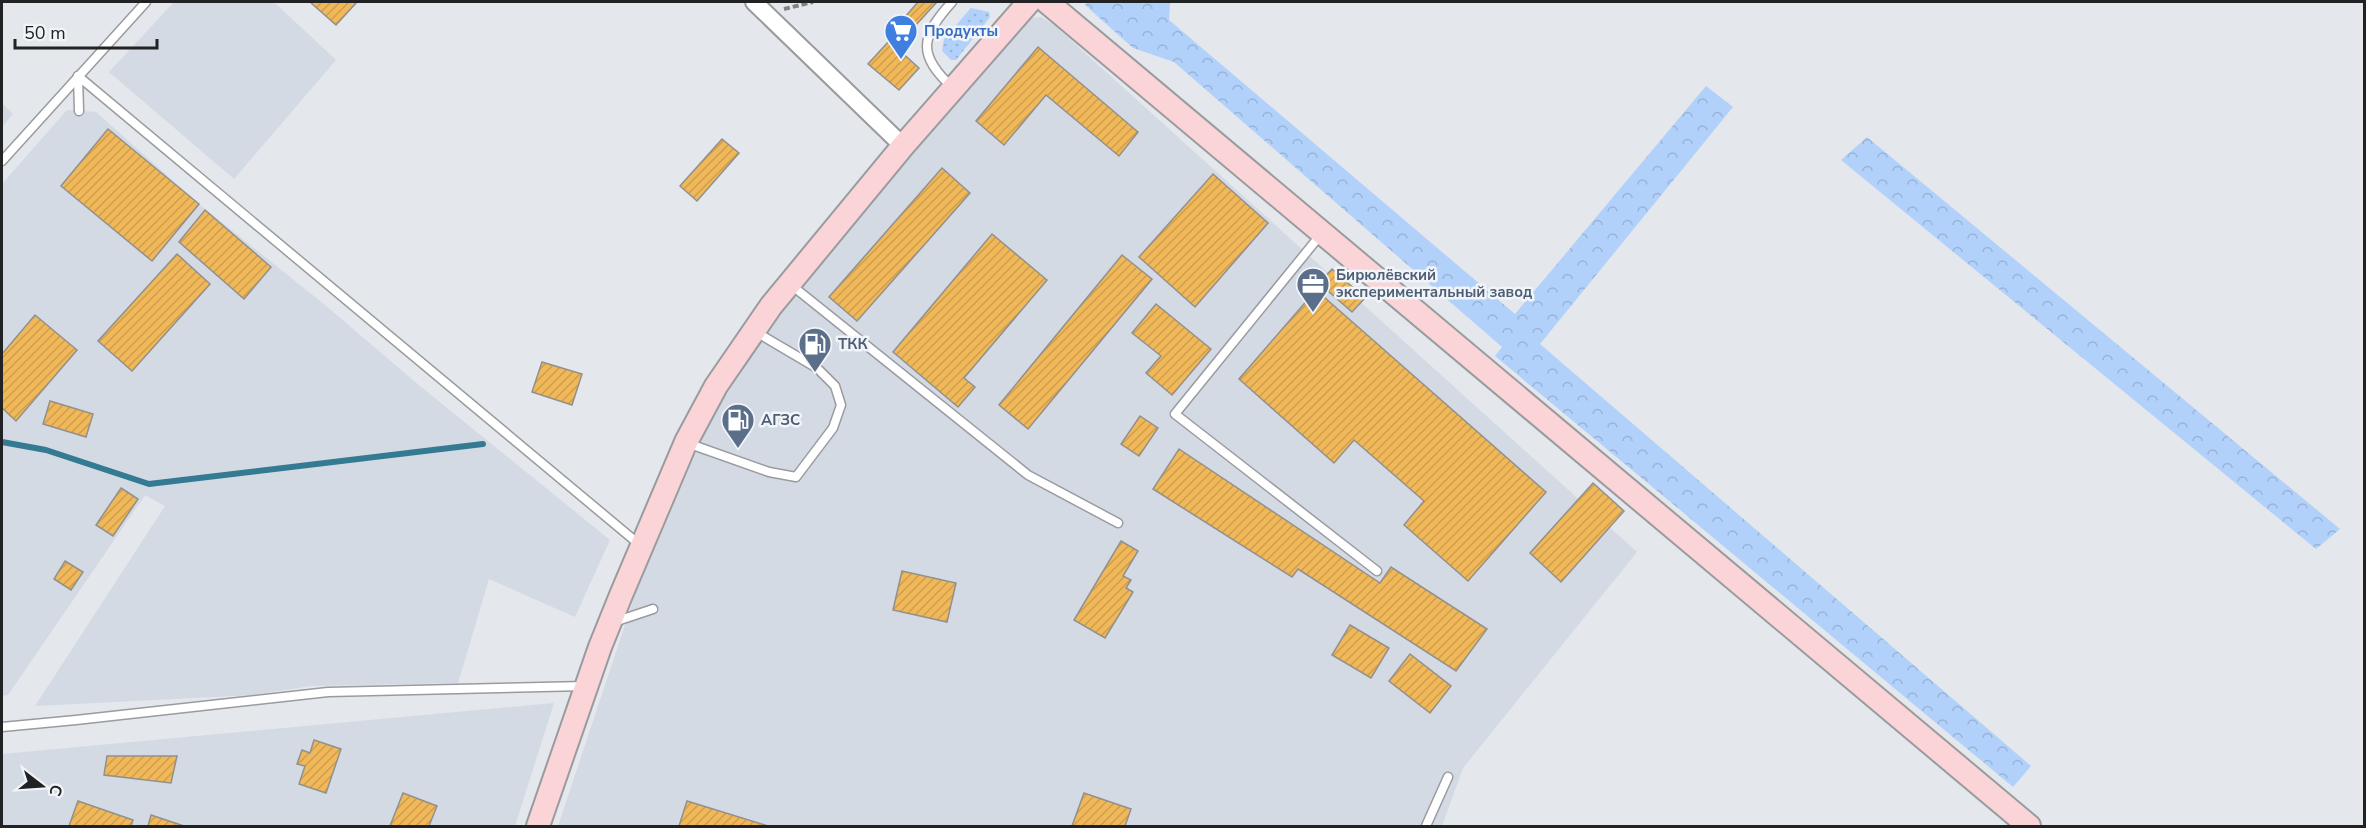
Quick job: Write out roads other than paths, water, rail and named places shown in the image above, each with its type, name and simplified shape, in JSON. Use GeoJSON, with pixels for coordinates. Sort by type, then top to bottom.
{"type":"FeatureCollection","features":[{"type":"Feature","properties":{"kind":"street"},"geometry":{"type":"LineString","coordinates":[[754,2],[903,146]]}},
{"type":"Feature","properties":{"kind":"street"},"geometry":{"type":"LineString","coordinates":[[542,825],[586,686],[609,624],[686,442],[716,386],[753,331],[790,283],[903,146],[1029,2]]}},
{"type":"Feature","properties":{"kind":"street"},"geometry":{"type":"LineString","coordinates":[[1047,2],[2029,826]]}},
{"type":"Feature","properties":{"kind":"lane"},"geometry":{"type":"LineString","coordinates":[[2,161],[146,2]]}},
{"type":"Feature","properties":{"kind":"lane"},"geometry":{"type":"LineString","coordinates":[[952,2],[940,15],[927,40],[929,62],[953,88]]}},
{"type":"Feature","properties":{"kind":"lane"},"geometry":{"type":"LineString","coordinates":[[78,76],[79,111]]}},
{"type":"Feature","properties":{"kind":"lane"},"geometry":{"type":"LineString","coordinates":[[78,76],[641,545]]}},
{"type":"Feature","properties":{"kind":"lane"},"geometry":{"type":"LineString","coordinates":[[1323,233],[1175,414],[1377,571]]}},
{"type":"Feature","properties":{"kind":"lane"},"geometry":{"type":"LineString","coordinates":[[790,283],[1028,475],[1118,523]]}},
{"type":"Feature","properties":{"kind":"lane"},"geometry":{"type":"LineString","coordinates":[[686,442],[769,472],[796,477],[832,428],[841,405],[835,386],[817,368],[753,331]]}},
{"type":"Feature","properties":{"kind":"lane"},"geometry":{"type":"LineString","coordinates":[[609,624],[653,609]]}},
{"type":"Feature","properties":{"kind":"lane"},"geometry":{"type":"LineString","coordinates":[[2,726],[328,692],[586,686]]}},
{"type":"Feature","properties":{"kind":"lane"},"geometry":{"type":"LineString","coordinates":[[1426,826],[1448,777]]}},
{"type":"Feature","properties":{"kind":"waterway"},"geometry":{"type":"LineString","coordinates":[[2,442],[46,450],[149,484],[483,444]]}},
{"type":"Feature","properties":{"kind":"place","name":"Продукты"},"geometry":{"type":"Point","coordinates":[901,60]}},
{"type":"Feature","properties":{"kind":"place","name":"Бирюлёвский экспериментальный завод"},"geometry":{"type":"Point","coordinates":[1313,313]}},
{"type":"Feature","properties":{"kind":"place","name":"ТКК"},"geometry":{"type":"Point","coordinates":[815,373]}},
{"type":"Feature","properties":{"kind":"place","name":"АГЗС"},"geometry":{"type":"Point","coordinates":[738,449]}}]}
